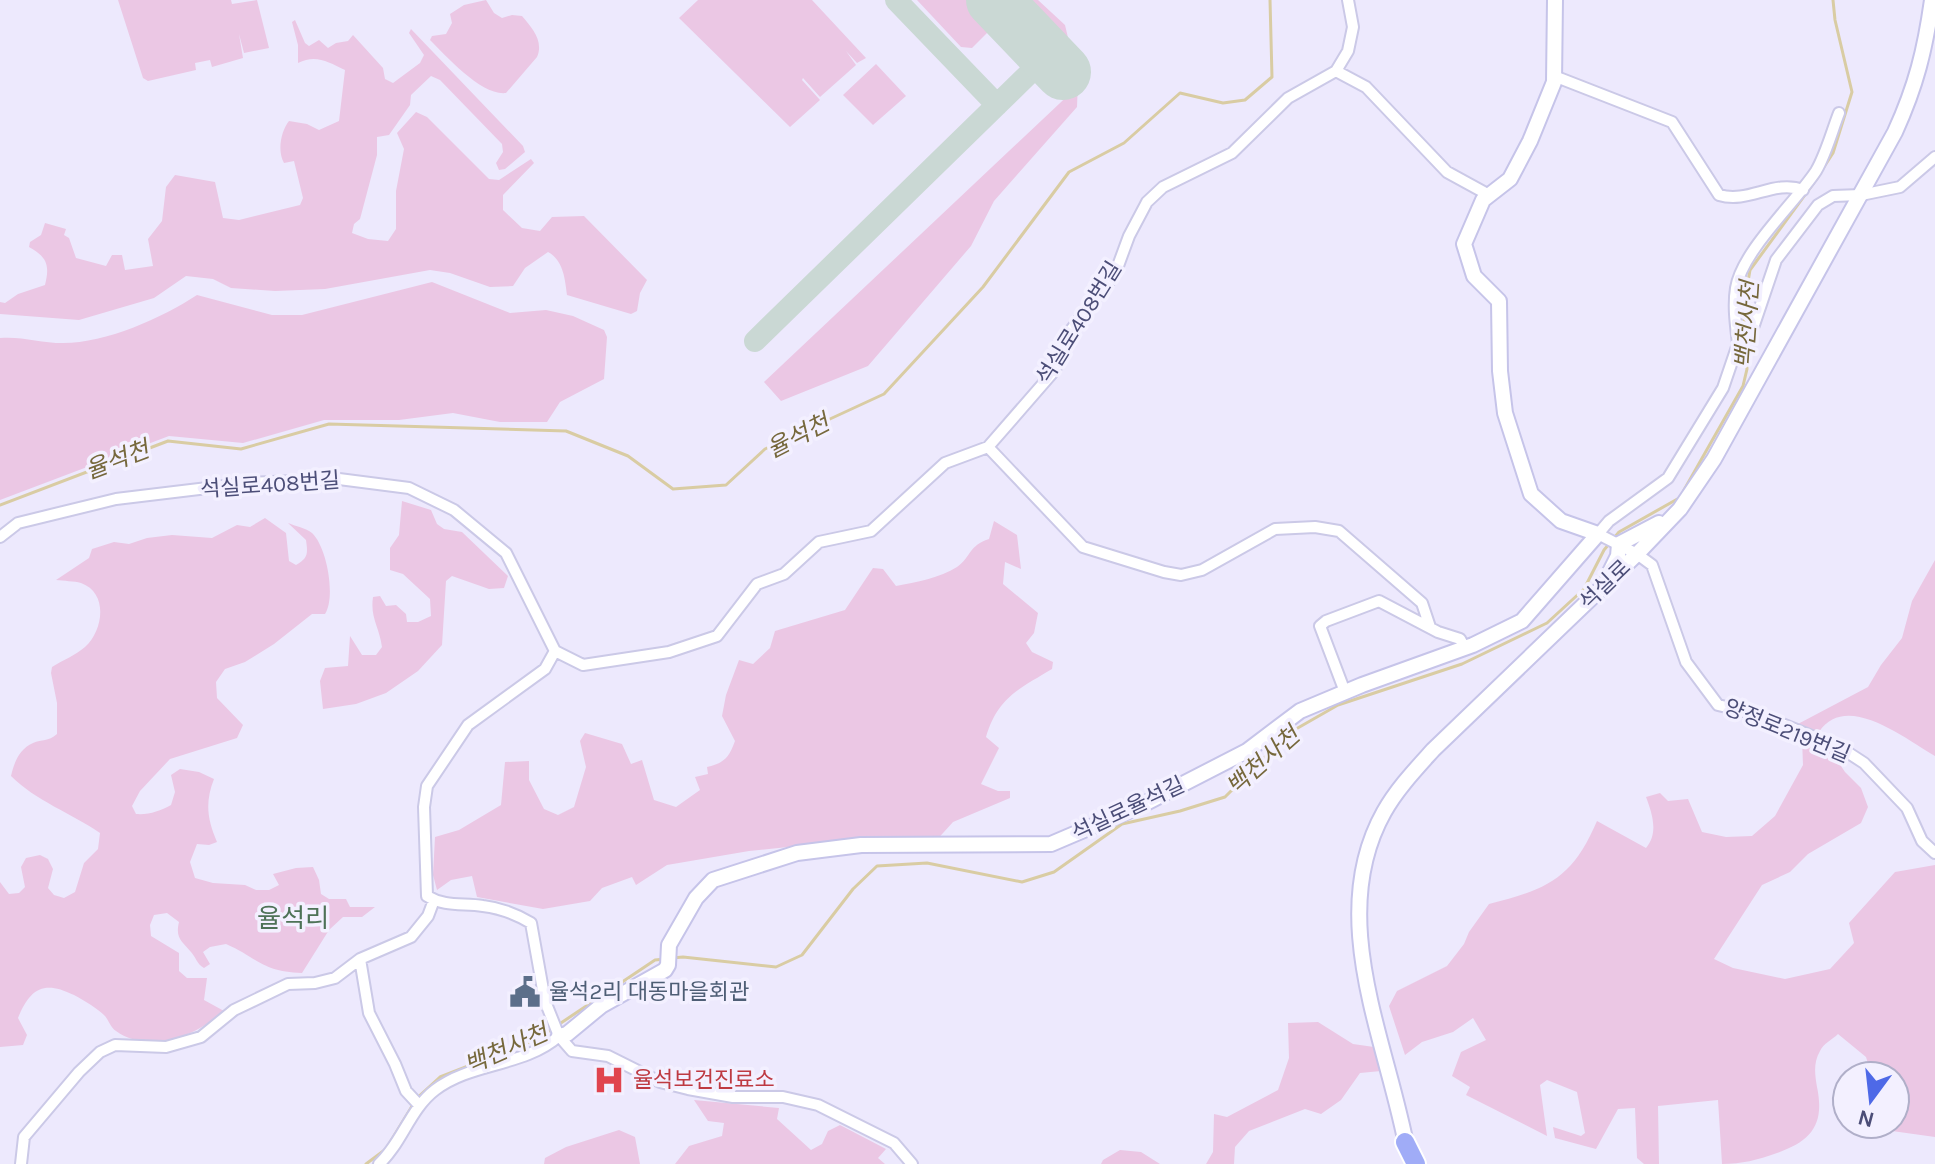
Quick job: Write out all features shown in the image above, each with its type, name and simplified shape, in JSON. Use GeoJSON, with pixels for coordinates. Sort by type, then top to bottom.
{"type":"FeatureCollection","features":[{"type":"Feature","properties":{"kind":"highway"},"geometry":{"type":"LineString","coordinates":[[1405,1142],[1416,1164]]}},
{"type":"Feature","properties":{"kind":"street"},"geometry":{"type":"LineString","coordinates":[[1348,0],[1353,27],[1348,51],[1336,71],[1366,87],[1447,172],[1489,195]]}},
{"type":"Feature","properties":{"kind":"street"},"geometry":{"type":"LineString","coordinates":[[1555,0],[1554,76],[1530,141],[1510,179],[1483,200],[1464,244],[1474,276],[1499,301],[1500,371],[1505,413],[1531,494],[1561,521],[1637,554]]}},
{"type":"Feature","properties":{"kind":"street","name":"석실로"},"geometry":{"type":"LineString","coordinates":[[1409,1164],[1368,986],[1358,926],[1361,878],[1374,832],[1402,784],[1433,750],[1637,554],[1676,512],[1714,459],[1861,195],[1914,92],[1932,0]]}},
{"type":"Feature","properties":{"kind":"street","name":"석실로408번길"},"geometry":{"type":"LineString","coordinates":[[0,537],[18,523],[116,499],[190,490],[249,483],[339,479],[409,488],[454,510],[506,553],[555,651],[583,665],[669,652],[717,636],[757,584],[784,574],[819,542],[871,531],[945,463],[988,447],[1055,370],[1067,335],[1115,274],[1129,236],[1147,202],[1163,187],[1232,153],[1288,98],[1336,71]]}},
{"type":"Feature","properties":{"kind":"street"},"geometry":{"type":"LineString","coordinates":[[1554,76],[1672,122],[1719,195],[1732,199],[1790,185],[1803,190]]}},
{"type":"Feature","properties":{"kind":"street"},"geometry":{"type":"LineString","coordinates":[[1739,343],[1736,288],[1741,272],[1819,166],[1839,113]]}},
{"type":"Feature","properties":{"kind":"street"},"geometry":{"type":"LineString","coordinates":[[1602,588],[1618,556],[1610,540],[1609,521],[1668,478],[1723,388],[1739,343],[1754,325],[1776,260],[1818,205],[1833,196],[1861,195],[1900,187],[1935,157]]}},
{"type":"Feature","properties":{"kind":"street"},"geometry":{"type":"LineString","coordinates":[[988,447],[1083,547],[1181,575],[1202,570],[1275,529],[1315,527],[1339,531],[1422,603],[1430,627]]}},
{"type":"Feature","properties":{"kind":"street","name":"석실로율석길"},"geometry":{"type":"LineString","coordinates":[[557,1029],[567,1034],[601,1006],[665,970],[669,945],[696,898],[713,880],[797,853],[861,845],[1051,844],[1154,799],[1247,751],[1300,711],[1465,648],[1522,621],[1610,540],[1676,512]]}},
{"type":"Feature","properties":{"kind":"street","name":"양정로219번길"},"geometry":{"type":"LineString","coordinates":[[1637,554],[1652,565],[1686,662],[1718,705],[1760,715],[1841,748],[1864,763],[1907,808],[1922,841],[1935,853]]}},
{"type":"Feature","properties":{"kind":"street"},"geometry":{"type":"LineString","coordinates":[[1345,692],[1320,626],[1379,601],[1460,639],[1465,648]]}},
{"type":"Feature","properties":{"kind":"street"},"geometry":{"type":"LineString","coordinates":[[555,651],[545,669],[468,725],[427,786],[424,807],[427,896],[440,904],[485,906],[515,914],[531,923],[545,1001],[557,1029],[572,1051],[608,1056],[660,1082],[733,1097],[783,1097],[818,1105],[894,1143],[912,1164]]}},
{"type":"Feature","properties":{"kind":"street"},"geometry":{"type":"LineString","coordinates":[[21,1164],[24,1137],[100,1052],[115,1045],[166,1047],[201,1037],[234,1010],[288,984],[315,983],[335,978],[360,959],[411,937],[428,916],[434,900]]}},
{"type":"Feature","properties":{"kind":"street"},"geometry":{"type":"LineString","coordinates":[[360,959],[369,1013],[416,1102]]}},
{"type":"Feature","properties":{"kind":"street"},"geometry":{"type":"LineString","coordinates":[[379,1164],[389,1154],[416,1102],[469,1074],[543,1050],[557,1029]]}},
{"type":"Feature","properties":{"kind":"shaded area"},"geometry":{"type":"Polygon","coordinates":[[[118,0],[231,0],[232,4],[257,0],[269,48],[244,53],[239,34],[243,58],[212,67],[210,60],[195,63],[196,70],[148,81],[143,78],[118,0]]]}},
{"type":"Feature","properties":{"kind":"shaded area"},"geometry":{"type":"Polygon","coordinates":[[[486,0],[494,13],[502,18],[522,16],[538,40],[537,57],[506,93],[476,82],[430,40],[432,36],[446,34],[452,23],[450,14],[464,5],[486,0]]]}},
{"type":"Feature","properties":{"kind":"shaded area"},"geometry":{"type":"Polygon","coordinates":[[[698,0],[812,0],[866,58],[857,63],[846,51],[856,65],[820,97],[803,78],[820,100],[790,127],[679,18],[698,0]]]}},
{"type":"Feature","properties":{"kind":"shaded area"},"geometry":{"type":"Polygon","coordinates":[[[917,0],[968,0],[989,22],[989,31],[972,48],[961,47],[917,0]]]}},
{"type":"Feature","properties":{"kind":"shaded area"},"geometry":{"type":"Polygon","coordinates":[[[1021,0],[1038,0],[1065,25],[1078,80],[1077,107],[994,201],[971,246],[868,366],[781,401],[764,382],[1077,87],[1067,49],[1021,0]]]}},
{"type":"Feature","properties":{"kind":"shaded area"},"geometry":{"type":"Polygon","coordinates":[[[295,20],[309,46],[319,40],[328,48],[348,41],[353,35],[383,68],[385,79],[393,83],[420,63],[424,55],[409,33],[411,29],[523,146],[525,152],[505,169],[499,170],[496,163],[503,152],[502,144],[440,80],[431,76],[411,95],[410,105],[389,135],[377,137],[377,155],[360,219],[354,224],[352,233],[388,241],[396,229],[396,191],[404,149],[397,133],[416,112],[427,117],[489,179],[499,180],[531,159],[534,163],[503,195],[503,210],[522,228],[540,231],[552,217],[584,216],[647,280],[640,293],[637,311],[631,314],[567,295],[560,265],[548,252],[525,268],[513,286],[490,287],[450,273],[430,270],[325,289],[275,291],[231,288],[213,279],[186,276],[154,298],[79,320],[0,314],[0,302],[5,303],[18,294],[45,285],[46,262],[29,247],[30,242],[41,235],[45,223],[66,229],[64,235],[69,238],[76,258],[106,266],[112,255],[122,255],[125,270],[153,266],[148,239],[162,221],[166,187],[175,175],[215,182],[223,218],[239,220],[300,205],[303,198],[294,161],[284,163],[281,153],[284,130],[289,121],[319,130],[339,121],[345,70],[316,59],[298,63],[298,45],[292,22],[295,20]]]}},
{"type":"Feature","properties":{"kind":"shaded area"},"geometry":{"type":"Polygon","coordinates":[[[876,64],[906,96],[873,125],[843,95],[876,64]]]}},
{"type":"Feature","properties":{"kind":"shaded area"},"geometry":{"type":"Polygon","coordinates":[[[432,282],[510,313],[546,310],[573,316],[604,330],[607,337],[604,379],[560,402],[547,422],[500,422],[453,413],[399,420],[324,420],[243,443],[169,436],[0,500],[0,338],[63,343],[97,339],[151,320],[197,295],[272,315],[302,315],[432,282]]]}},
{"type":"Feature","properties":{"kind":"shaded area"},"geometry":{"type":"Polygon","coordinates":[[[402,501],[431,510],[437,524],[444,529],[462,532],[508,576],[504,588],[489,589],[452,576],[446,581],[442,645],[418,671],[386,693],[356,704],[323,709],[320,681],[325,668],[348,666],[350,636],[362,655],[376,655],[382,647],[374,617],[373,597],[380,596],[386,606],[396,605],[406,614],[407,622],[418,622],[431,616],[430,599],[403,574],[390,570],[390,548],[399,535],[402,501]]]}},
{"type":"Feature","properties":{"kind":"shaded area"},"geometry":{"type":"Polygon","coordinates":[[[265,518],[286,533],[289,561],[296,565],[306,555],[306,540],[288,523],[310,531],[317,540],[326,560],[330,585],[325,614],[312,614],[274,644],[245,662],[225,669],[216,682],[217,698],[243,725],[237,738],[170,759],[140,791],[132,806],[136,814],[150,813],[171,805],[175,792],[171,775],[180,769],[199,772],[214,779],[208,810],[217,842],[197,844],[190,862],[195,878],[269,890],[279,885],[273,874],[313,867],[321,894],[329,899],[346,899],[350,907],[375,907],[362,917],[343,917],[329,930],[302,973],[269,967],[226,944],[210,947],[203,952],[210,964],[204,968],[180,939],[179,922],[167,913],[154,915],[150,925],[151,936],[179,953],[179,971],[187,978],[207,978],[204,1000],[224,1011],[187,1034],[158,1042],[143,1041],[116,1031],[102,1013],[78,997],[63,990],[46,988],[33,994],[18,1018],[27,1035],[23,1045],[0,1047],[0,882],[9,894],[19,893],[25,887],[21,867],[26,858],[40,855],[48,859],[53,869],[48,888],[54,895],[64,898],[75,892],[84,863],[98,849],[100,833],[31,793],[11,776],[24,749],[57,734],[52,667],[85,647],[99,622],[99,603],[90,588],[78,582],[56,580],[89,558],[92,549],[114,542],[129,544],[172,535],[212,538],[237,525],[250,527],[265,518]]]}},
{"type":"Feature","properties":{"kind":"shaded area"},"geometry":{"type":"Polygon","coordinates":[[[994,521],[1017,535],[1021,569],[1005,562],[1003,584],[1038,613],[1034,633],[1026,643],[1032,652],[1053,662],[1052,669],[1003,703],[986,737],[999,748],[981,784],[998,791],[1010,791],[1010,798],[953,822],[934,843],[854,840],[749,851],[667,865],[636,885],[632,877],[602,888],[590,901],[543,909],[477,897],[472,876],[451,880],[437,890],[433,875],[435,837],[459,830],[501,805],[505,762],[529,761],[529,780],[544,809],[558,815],[574,807],[586,767],[580,741],[585,733],[622,744],[631,764],[642,760],[654,800],[676,807],[700,790],[695,777],[708,774],[707,767],[725,759],[733,747],[735,741],[722,716],[739,660],[753,664],[770,648],[775,631],[845,610],[873,568],[883,569],[896,586],[950,571],[962,563],[977,545],[989,539],[994,521]]]}},
{"type":"Feature","properties":{"kind":"shaded area"},"geometry":{"type":"Polygon","coordinates":[[[1935,560],[1935,756],[1892,730],[1860,717],[1844,716],[1831,721],[1819,732],[1796,725],[1868,687],[1902,638],[1912,601],[1935,560]]]}},
{"type":"Feature","properties":{"kind":"shaded area"},"geometry":{"type":"Polygon","coordinates":[[[1802,738],[1831,751],[1861,788],[1868,807],[1861,823],[1808,854],[1790,872],[1762,885],[1714,959],[1733,968],[1785,979],[1830,969],[1854,943],[1849,923],[1895,872],[1935,865],[1935,1137],[1911,1134],[1911,1060],[1867,1060],[1838,1034],[1823,1046],[1816,1060],[1819,1112],[1813,1130],[1799,1143],[1777,1153],[1729,1164],[1722,1164],[1718,1100],[1658,1106],[1659,1164],[1644,1164],[1637,1158],[1635,1108],[1618,1109],[1596,1149],[1555,1138],[1553,1127],[1581,1136],[1585,1133],[1577,1092],[1547,1080],[1540,1085],[1547,1136],[1466,1095],[1470,1087],[1452,1076],[1461,1052],[1486,1040],[1473,1018],[1453,1032],[1422,1042],[1405,1055],[1389,1006],[1397,991],[1447,966],[1489,904],[1527,893],[1556,879],[1578,856],[1597,821],[1646,848],[1653,829],[1646,797],[1660,793],[1668,801],[1688,799],[1702,832],[1726,837],[1752,836],[1775,816],[1803,765],[1802,738]]]}},
{"type":"Feature","properties":{"kind":"shaded area"},"geometry":{"type":"Polygon","coordinates":[[[1318,1022],[1353,1044],[1374,1047],[1381,1071],[1360,1073],[1341,1100],[1321,1114],[1305,1109],[1249,1131],[1235,1147],[1234,1164],[1206,1164],[1213,1152],[1214,1114],[1227,1117],[1278,1090],[1289,1058],[1288,1023],[1318,1022]]]}},
{"type":"Feature","properties":{"kind":"shaded area"},"geometry":{"type":"Polygon","coordinates":[[[694,1100],[779,1108],[777,1119],[811,1150],[822,1144],[828,1131],[840,1125],[886,1149],[878,1158],[885,1164],[675,1164],[689,1146],[722,1136],[724,1123],[708,1121],[694,1100]]]}},
{"type":"Feature","properties":{"kind":"shaded area"},"geometry":{"type":"Polygon","coordinates":[[[619,1130],[635,1137],[640,1164],[544,1164],[545,1158],[566,1147],[619,1130]]]}},
{"type":"Feature","properties":{"kind":"shaded area"},"geometry":{"type":"Polygon","coordinates":[[[1120,1150],[1141,1152],[1160,1164],[1101,1164],[1120,1150]]]}},
{"type":"Feature","properties":{"kind":"waterway","name":"율석천"},"geometry":{"type":"LineString","coordinates":[[0,505],[168,441],[241,449],[329,424],[566,431],[628,456],[673,489],[726,485],[765,449],[884,394],[983,287],[1069,172],[1124,143],[1180,93],[1223,103],[1245,100],[1272,77],[1270,0]]}},
{"type":"Feature","properties":{"kind":"waterway","name":"백천사천"},"geometry":{"type":"LineString","coordinates":[[1822,170],[1833,153],[1852,92],[1833,0]]}},
{"type":"Feature","properties":{"kind":"waterway","name":"백천사천"},"geometry":{"type":"LineString","coordinates":[[1745,330],[1743,311],[1750,270],[1818,177]]}},
{"type":"Feature","properties":{"kind":"waterway","name":"백천사천"},"geometry":{"type":"LineString","coordinates":[[1684,490],[1743,386],[1747,369],[1745,342]]}},
{"type":"Feature","properties":{"kind":"waterway","name":"백천사천"},"geometry":{"type":"LineString","coordinates":[[672,958],[776,967],[802,955],[853,889],[877,866],[927,863],[1022,882],[1054,872],[1122,824],[1225,797],[1289,733],[1338,705],[1462,664],[1547,623],[1584,589],[1604,550],[1619,532],[1681,497]]}},
{"type":"Feature","properties":{"kind":"waterway","name":"백천사천"},"geometry":{"type":"LineString","coordinates":[[366,1164],[386,1149],[417,1098],[440,1077],[537,1039],[655,960],[665,959]]}},
{"type":"Feature","properties":{"kind":"taxiway"},"geometry":{"type":"LineString","coordinates":[[896,0],[997,105]]}},
{"type":"Feature","properties":{"kind":"taxiway"},"geometry":{"type":"LineString","coordinates":[[755,341],[1047,56]]}},
{"type":"Feature","properties":{"kind":"runway"},"geometry":{"type":"LineString","coordinates":[[994,0],[1063,72]]}},
{"type":"Feature","properties":{"kind":"place","name":"율석2리 대동마을회관"},"geometry":{"type":"Point","coordinates":[525,992]}},
{"type":"Feature","properties":{"kind":"place","name":"율석보건진료소"},"geometry":{"type":"Point","coordinates":[609,1080]}},
{"type":"Feature","properties":{"kind":"district","name":"율석리"},"geometry":{"type":"Point","coordinates":[293,918]}}]}
